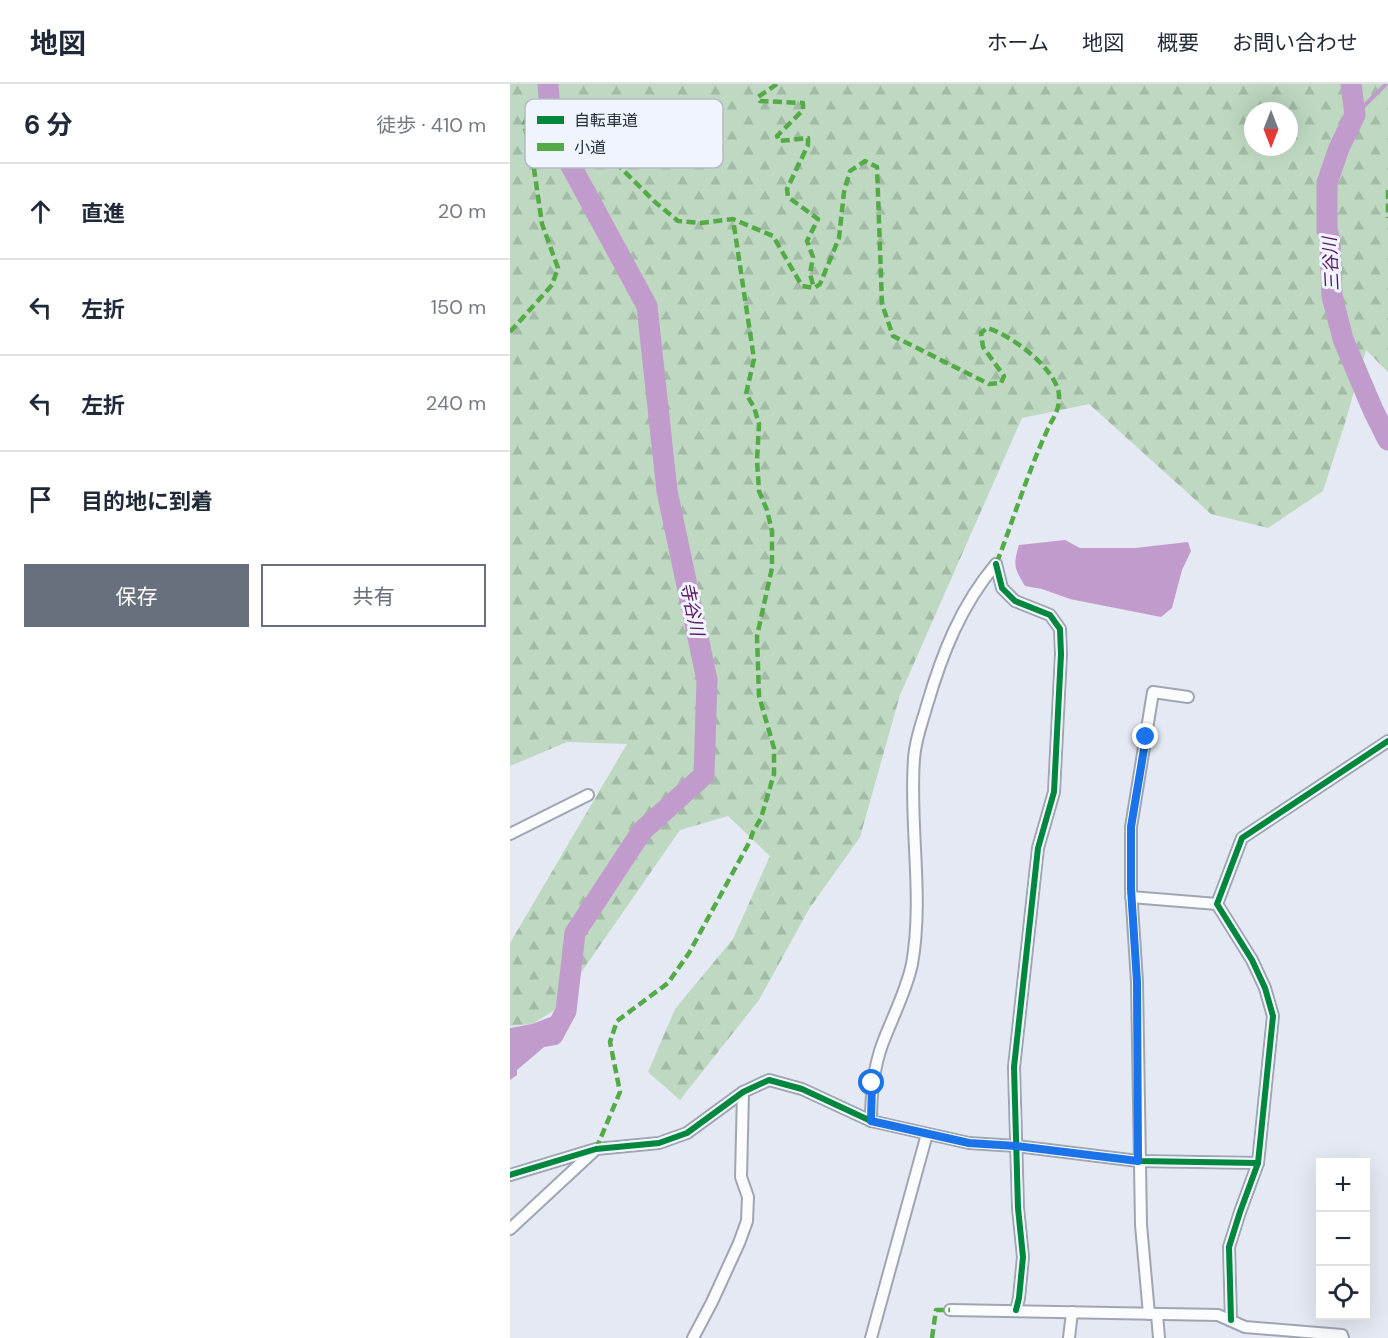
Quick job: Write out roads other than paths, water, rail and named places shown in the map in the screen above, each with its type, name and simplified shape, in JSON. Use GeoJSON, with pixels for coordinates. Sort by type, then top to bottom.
{"type":"FeatureCollection","features":[{"type":"Feature","properties":{"kind":"street"},"geometry":{"type":"LineString","coordinates":[[871,1121],[872,1083],[882,1046],[904,993],[912,963],[916,919],[914,759],[916,742],[939,662],[972,595],[996,564],[1002,588],[1015,601],[1050,615],[1060,629],[1061,654],[1054,792],[1038,849],[1014,1067],[1023,1257],[1016,1310]]}},
{"type":"Feature","properties":{"kind":"street"},"geometry":{"type":"LineString","coordinates":[[1159,1338],[1153,1314],[1141,1224],[1138,1161],[1137,982],[1131,897],[1131,827],[1153,692],[1188,697]]}},
{"type":"Feature","properties":{"kind":"street"},"geometry":{"type":"LineString","coordinates":[[1217,904],[1242,838],[1388,741]]}},
{"type":"Feature","properties":{"kind":"street"},"geometry":{"type":"LineString","coordinates":[[510,834],[588,795]]}},
{"type":"Feature","properties":{"kind":"street"},"geometry":{"type":"LineString","coordinates":[[1131,897],[1217,904]]}},
{"type":"Feature","properties":{"kind":"street"},"geometry":{"type":"LineString","coordinates":[[1217,904],[1252,960],[1265,988],[1273,1016],[1258,1162],[1229,1247],[1231,1320]]}},
{"type":"Feature","properties":{"kind":"street"},"geometry":{"type":"LineString","coordinates":[[510,1175],[596,1149],[659,1143],[687,1133],[743,1092],[769,1080],[802,1089],[871,1121],[969,1143],[1016,1146],[1138,1161],[1258,1162]]}},
{"type":"Feature","properties":{"kind":"street"},"geometry":{"type":"LineString","coordinates":[[693,1338],[739,1244],[747,1221],[748,1197],[741,1177],[743,1092]]}},
{"type":"Feature","properties":{"kind":"street"},"geometry":{"type":"LineString","coordinates":[[871,1338],[927,1134]]}},
{"type":"Feature","properties":{"kind":"street"},"geometry":{"type":"LineString","coordinates":[[510,1229],[596,1149]]}},
{"type":"Feature","properties":{"kind":"street"},"geometry":{"type":"LineString","coordinates":[[950,1310],[1218,1314],[1245,1327],[1342,1335],[1343,1338]]}},
{"type":"Feature","properties":{"kind":"street"},"geometry":{"type":"LineString","coordinates":[[1069,1338],[1072,1312]]}},
{"type":"Feature","properties":{"kind":"waterway","name":"寺谷川"},"geometry":{"type":"LineString","coordinates":[[548,84],[549,98]]}},
{"type":"Feature","properties":{"kind":"waterway","name":"三谷川"},"geometry":{"type":"LineString","coordinates":[[1351,84],[1355,115],[1339,148],[1327,183],[1327,230],[1330,240],[1332,296],[1343,339],[1388,440]]}},
{"type":"Feature","properties":{"kind":"waterway"},"geometry":{"type":"LineString","coordinates":[[1355,115],[1386,84]]}},
{"type":"Feature","properties":{"kind":"waterway","name":"寺谷川"},"geometry":{"type":"LineString","coordinates":[[510,1042],[553,1035],[566,1011],[575,933],[642,831],[704,775],[707,680],[667,491],[647,306],[572,168]]}}]}
